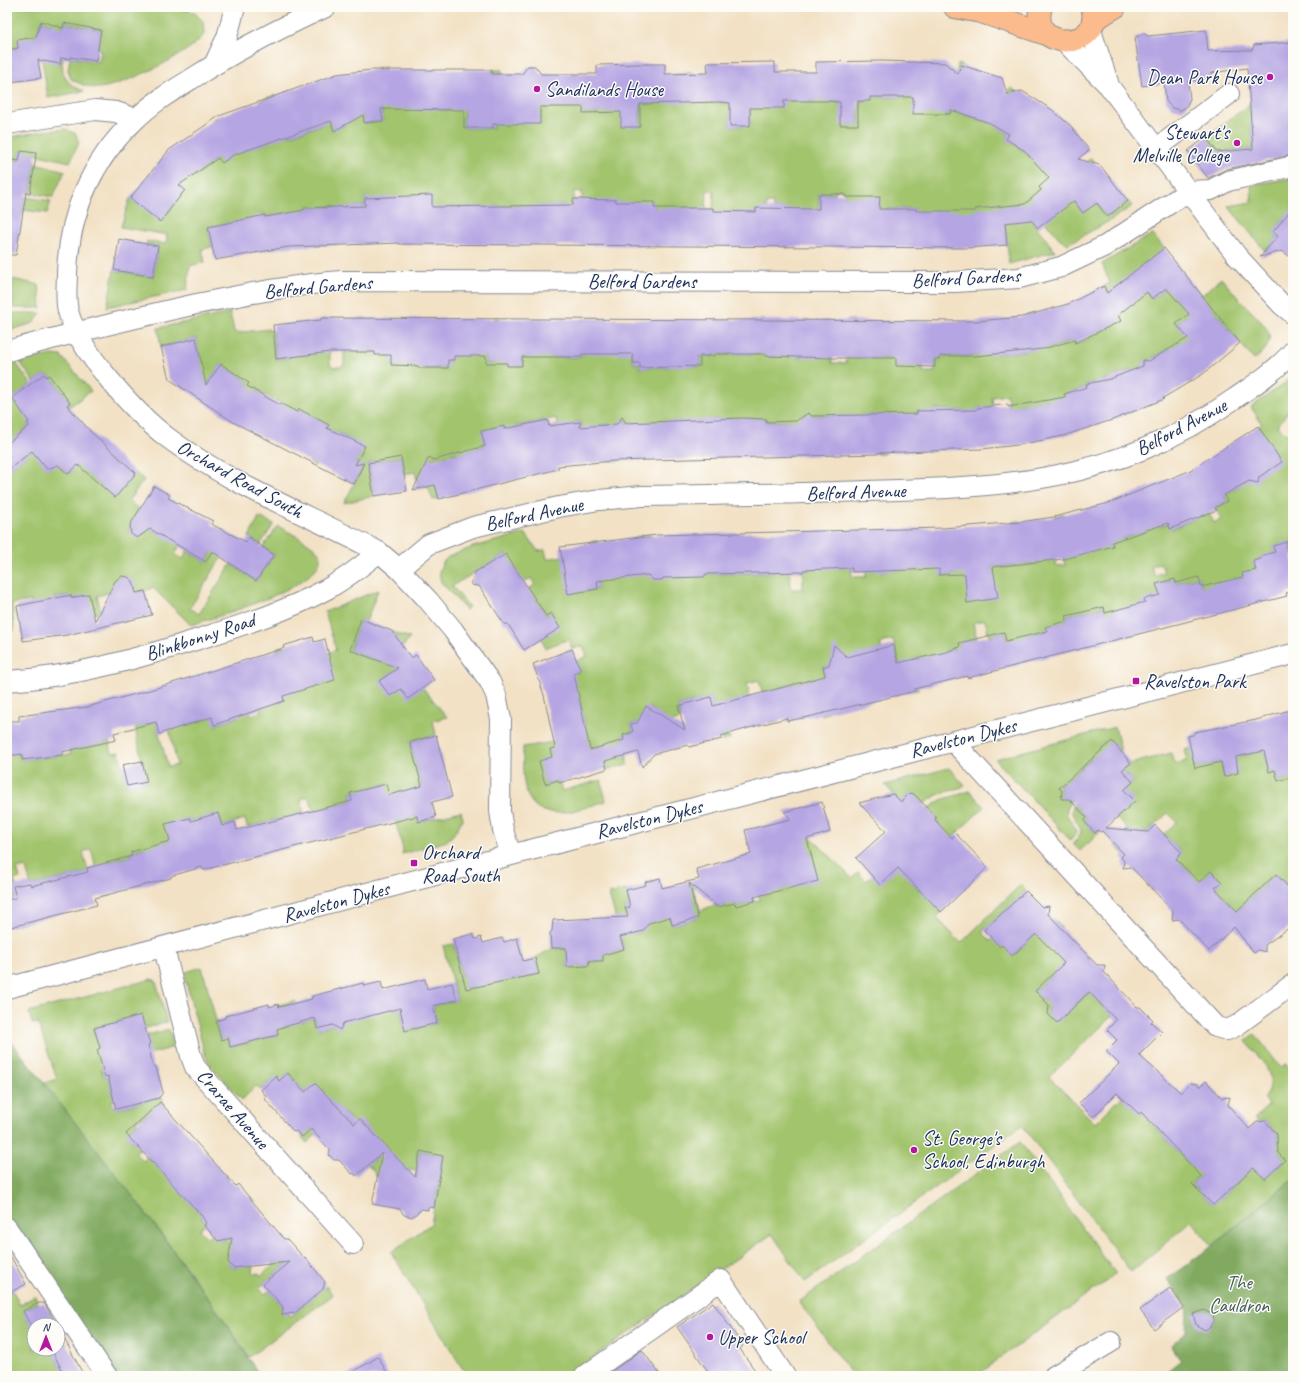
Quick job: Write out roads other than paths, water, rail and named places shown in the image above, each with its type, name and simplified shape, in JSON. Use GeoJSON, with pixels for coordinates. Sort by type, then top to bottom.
{"type":"FeatureCollection","features":[{"type":"Feature","properties":{"kind":"main road"},"geometry":{"type":"LineString","coordinates":[[955,7],[981,12],[1057,39],[1080,38],[1092,18],[1115,7]]}},
{"type":"Feature","properties":{"kind":"main road"},"geometry":{"type":"LineString","coordinates":[[981,12],[1002,7]]}},
{"type":"Feature","properties":{"kind":"main road"},"geometry":{"type":"LineString","coordinates":[[1041,7],[1040,20],[1057,39]]}},
{"type":"Feature","properties":{"kind":"street"},"geometry":{"type":"LineString","coordinates":[[214,65],[227,37],[235,7]]}},
{"type":"Feature","properties":{"kind":"street","name":"Orchard Road South"},"geometry":{"type":"LineString","coordinates":[[326,7],[298,20],[214,65],[164,96],[136,119],[108,148],[98,163],[80,200],[72,228],[68,256],[68,311],[77,332],[94,360],[116,388],[139,413],[167,438],[224,474],[379,552],[399,568],[458,636],[481,667],[496,695],[501,728],[501,820],[510,855]]}},
{"type":"Feature","properties":{"kind":"street"},"geometry":{"type":"LineString","coordinates":[[1092,18],[1109,86]]}},
{"type":"Feature","properties":{"kind":"street"},"geometry":{"type":"LineString","coordinates":[[1057,39],[1109,86],[1237,256],[1276,299],[1293,314]]}},
{"type":"Feature","properties":{"kind":"street"},"geometry":{"type":"LineString","coordinates":[[1156,149],[1229,94]]}},
{"type":"Feature","properties":{"kind":"street"},"geometry":{"type":"LineString","coordinates":[[7,124],[95,110],[116,112],[136,119]]}},
{"type":"Feature","properties":{"kind":"street"},"geometry":{"type":"LineString","coordinates":[[1189,191],[1211,190],[1228,181],[1293,166]]}},
{"type":"Feature","properties":{"kind":"street","name":"Belford Gardens"},"geometry":{"type":"LineString","coordinates":[[7,351],[141,316],[278,288],[341,281],[1002,280],[1042,273],[1083,257],[1105,246],[1189,191]]}},
{"type":"Feature","properties":{"kind":"street","name":"Belford Avenue"},"geometry":{"type":"LineString","coordinates":[[399,568],[429,544],[459,532],[503,519],[599,500],[642,496],[973,488],[1032,481],[1070,473],[1142,451],[1198,423],[1264,377],[1293,351]]}},
{"type":"Feature","properties":{"kind":"street","name":"Blinkbonny Road"},"geometry":{"type":"LineString","coordinates":[[7,681],[56,677],[110,666],[227,631],[304,601],[340,581],[379,552]]}},
{"type":"Feature","properties":{"kind":"street","name":"Ravelston Dykes"},"geometry":{"type":"LineString","coordinates":[[7,988],[164,948],[510,855],[1293,654]]}},
{"type":"Feature","properties":{"kind":"street"},"geometry":{"type":"LineString","coordinates":[[953,741],[1216,1027],[1227,1030],[1236,1026],[1293,984]]}},
{"type":"Feature","properties":{"kind":"street","name":"Crarae Avenue"},"geometry":{"type":"LineString","coordinates":[[164,948],[190,1056],[195,1067],[353,1244]]}},
{"type":"Feature","properties":{"kind":"street"},"geometry":{"type":"LineString","coordinates":[[7,1228],[107,1376]]}},
{"type":"Feature","properties":{"kind":"street"},"geometry":{"type":"LineString","coordinates":[[584,1376],[721,1280],[785,1376]]}},
{"type":"Feature","properties":{"kind":"street"},"geometry":{"type":"LineString","coordinates":[[1054,1376],[1111,1342]]}},
{"type":"Feature","properties":{"kind":"place","name":"Dean Park House"},"geometry":{"type":"Point","coordinates":[1270,77]}},
{"type":"Feature","properties":{"kind":"place","name":"Sandilands House"},"geometry":{"type":"Point","coordinates":[537,89]}},
{"type":"Feature","properties":{"kind":"place","name":"Stewart's Melville College"},"geometry":{"type":"Point","coordinates":[1237,143]}},
{"type":"Feature","properties":{"kind":"place","name":"Ravelston Park"},"geometry":{"type":"Point","coordinates":[1136,681]}},
{"type":"Feature","properties":{"kind":"place","name":"Orchard Road South"},"geometry":{"type":"Point","coordinates":[414,863]}},
{"type":"Feature","properties":{"kind":"place","name":"St. George's School, Edinburgh"},"geometry":{"type":"Point","coordinates":[914,1150]}},
{"type":"Feature","properties":{"kind":"place","name":"Upper School"},"geometry":{"type":"Point","coordinates":[710,1337]}},
{"type":"Feature","properties":{"kind":"park label","name":"The Cauldron"},"geometry":{"type":"Point","coordinates":[1239,1294]}}]}
